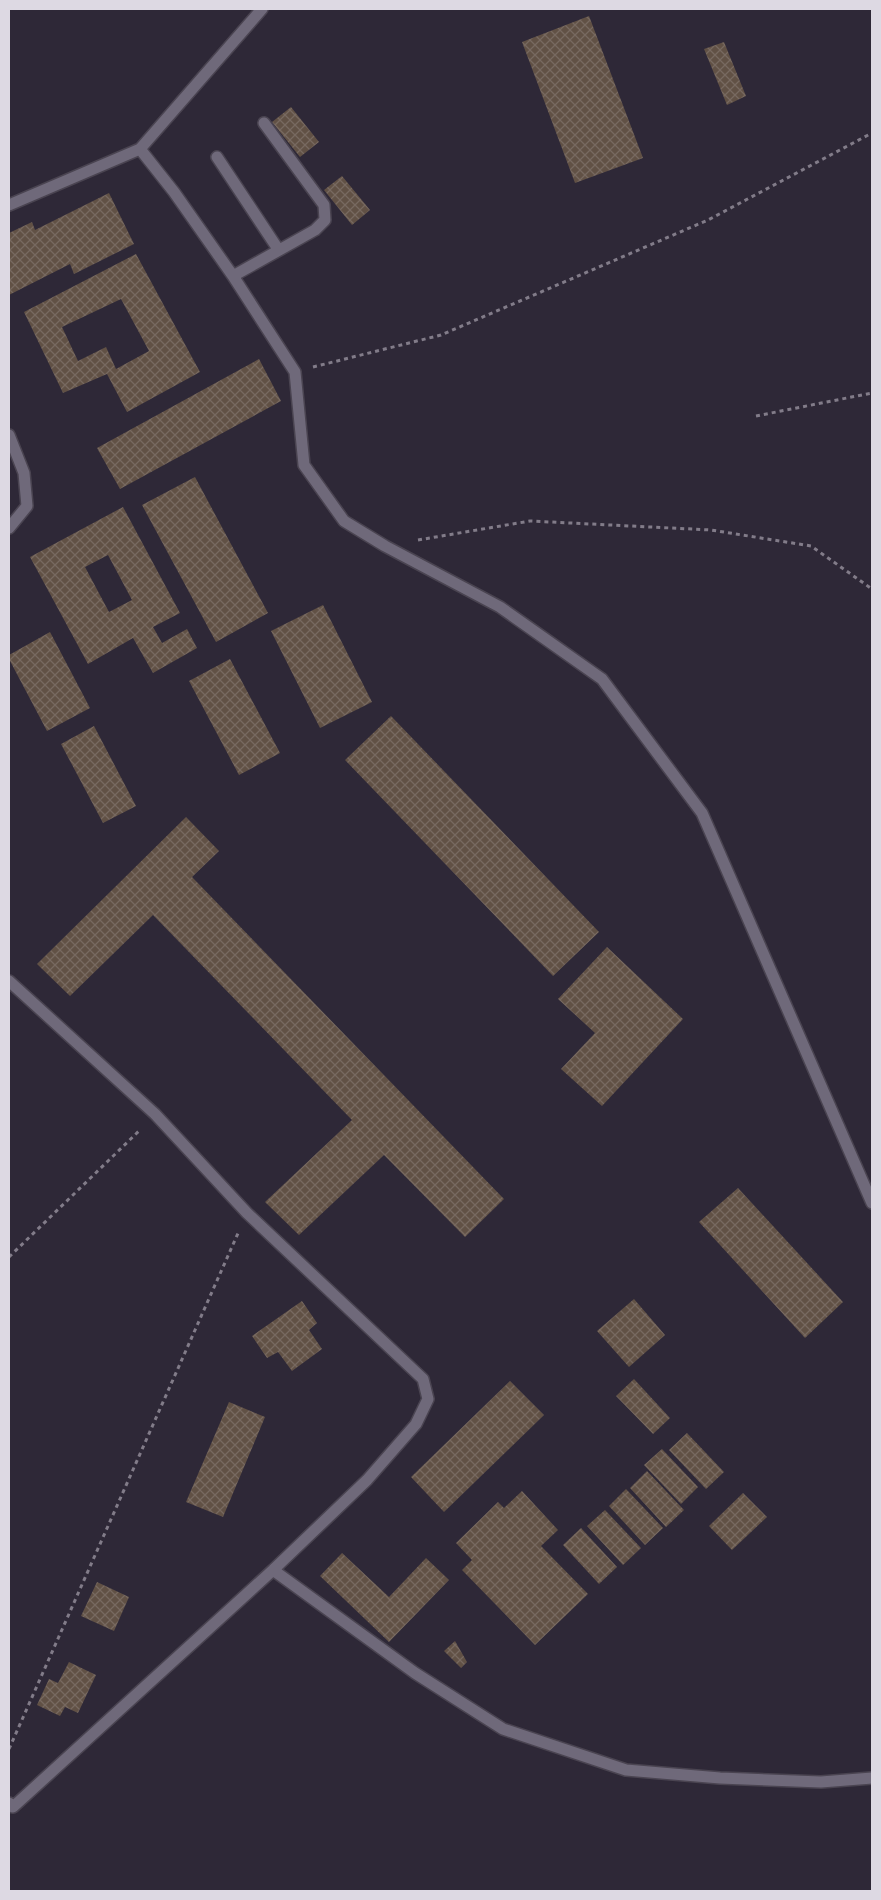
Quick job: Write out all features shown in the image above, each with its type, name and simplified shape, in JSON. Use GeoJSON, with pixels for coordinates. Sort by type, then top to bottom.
{"type":"FeatureCollection","features":[{"type":"Feature","properties":{"kind":"lane"},"geometry":{"type":"LineString","coordinates":[[9,206],[140,149],[262,9]]}},
{"type":"Feature","properties":{"kind":"lane"},"geometry":{"type":"LineString","coordinates":[[233,276],[315,230],[324,220],[324,205],[264,123]]}},
{"type":"Feature","properties":{"kind":"lane"},"geometry":{"type":"LineString","coordinates":[[140,149],[174,192],[233,276],[295,372],[304,465],[344,521],[385,546],[500,606],[602,679],[702,813],[872,1203]]}},
{"type":"Feature","properties":{"kind":"lane"},"geometry":{"type":"LineString","coordinates":[[218,157],[278,250]]}},
{"type":"Feature","properties":{"kind":"lane"},"geometry":{"type":"LineString","coordinates":[[9,435],[24,473],[27,506],[9,528]]}},
{"type":"Feature","properties":{"kind":"lane"},"geometry":{"type":"LineString","coordinates":[[9,980],[155,1114],[247,1213],[423,1379],[428,1399],[416,1424],[367,1480],[272,1570],[10,1807]]}},
{"type":"Feature","properties":{"kind":"lane"},"geometry":{"type":"LineString","coordinates":[[272,1570],[415,1672],[503,1729],[626,1770],[720,1778],[822,1782],[872,1778]]}},
{"type":"Feature","properties":{"kind":"path"},"geometry":{"type":"LineString","coordinates":[[295,372],[442,335],[708,220],[872,133]]}},
{"type":"Feature","properties":{"kind":"path"},"geometry":{"type":"LineString","coordinates":[[756,416],[872,393]]}},
{"type":"Feature","properties":{"kind":"path"},"geometry":{"type":"LineString","coordinates":[[385,546],[530,521],[711,530],[811,546],[872,590]]}},
{"type":"Feature","properties":{"kind":"path"},"geometry":{"type":"LineString","coordinates":[[9,1257],[155,1114]]}},
{"type":"Feature","properties":{"kind":"path"},"geometry":{"type":"LineString","coordinates":[[9,1749],[247,1213]]}},
{"type":"Feature","properties":{"kind":"building"},"geometry":{"type":"Polygon","coordinates":[[[589,16],[643,158],[575,183],[522,42],[589,16]]]}},
{"type":"Feature","properties":{"kind":"building"},"geometry":{"type":"Polygon","coordinates":[[[724,42],[746,96],[727,105],[704,49],[724,42]]]}},
{"type":"Feature","properties":{"kind":"building"},"geometry":{"type":"Polygon","coordinates":[[[291,107],[319,142],[300,157],[272,122],[291,107]]]}},
{"type":"Feature","properties":{"kind":"building"},"geometry":{"type":"Polygon","coordinates":[[[342,176],[370,210],[352,225],[324,190],[342,176]]]}},
{"type":"Feature","properties":{"kind":"building"},"geometry":{"type":"Polygon","coordinates":[[[109,193],[134,244],[74,274],[70,264],[9,295],[9,233],[32,222],[35,230],[109,193]]]}},
{"type":"Feature","properties":{"kind":"building"},"geometry":{"type":"Polygon","coordinates":[[[136,254],[200,372],[127,412],[107,374],[63,393],[24,312],[136,254]],[[121,299],[62,327],[78,361],[106,347],[116,369],[149,351],[121,299]]]}},
{"type":"Feature","properties":{"kind":"building"},"geometry":{"type":"Polygon","coordinates":[[[259,359],[281,401],[120,489],[97,448],[259,359]]]}},
{"type":"Feature","properties":{"kind":"building"},"geometry":{"type":"Polygon","coordinates":[[[195,477],[268,613],[216,642],[142,505],[195,477]]]}},
{"type":"Feature","properties":{"kind":"building"},"geometry":{"type":"Polygon","coordinates":[[[123,507],[180,613],[153,627],[162,643],[187,629],[197,648],[153,673],[133,638],[88,664],[30,557],[123,507]],[[108,555],[85,567],[109,612],[132,600],[108,555]]]}},
{"type":"Feature","properties":{"kind":"building"},"geometry":{"type":"Polygon","coordinates":[[[323,605],[372,702],[320,728],[271,631],[323,605]]]}},
{"type":"Feature","properties":{"kind":"building"},"geometry":{"type":"Polygon","coordinates":[[[50,632],[90,708],[47,731],[9,659],[9,655],[50,632]]]}},
{"type":"Feature","properties":{"kind":"building"},"geometry":{"type":"Polygon","coordinates":[[[230,659],[280,753],[239,775],[189,681],[230,659]]]}},
{"type":"Feature","properties":{"kind":"building"},"geometry":{"type":"Polygon","coordinates":[[[391,716],[599,932],[553,976],[345,760],[391,716]]]}},
{"type":"Feature","properties":{"kind":"building"},"geometry":{"type":"Polygon","coordinates":[[[94,726],[136,806],[103,823],[61,744],[94,726]]]}},
{"type":"Feature","properties":{"kind":"building"},"geometry":{"type":"Polygon","coordinates":[[[186,817],[219,851],[192,877],[504,1199],[465,1237],[384,1155],[299,1235],[265,1202],[352,1120],[153,915],[70,996],[37,964],[186,817]]]}},
{"type":"Feature","properties":{"kind":"building"},"geometry":{"type":"Polygon","coordinates":[[[607,947],[683,1019],[602,1106],[561,1069],[595,1033],[558,999],[607,947]]]}},
{"type":"Feature","properties":{"kind":"building"},"geometry":{"type":"Polygon","coordinates":[[[738,1188],[843,1302],[805,1338],[699,1222],[738,1188]]]}},
{"type":"Feature","properties":{"kind":"building"},"geometry":{"type":"Polygon","coordinates":[[[634,1299],[665,1335],[629,1367],[597,1331],[634,1299]]]}},
{"type":"Feature","properties":{"kind":"building"},"geometry":{"type":"Polygon","coordinates":[[[302,1301],[317,1323],[309,1330],[322,1349],[292,1371],[278,1352],[267,1358],[252,1336],[302,1301]]]}},
{"type":"Feature","properties":{"kind":"building"},"geometry":{"type":"Polygon","coordinates":[[[634,1379],[670,1418],[653,1434],[616,1396],[634,1379]]]}},
{"type":"Feature","properties":{"kind":"building"},"geometry":{"type":"Polygon","coordinates":[[[510,1381],[544,1415],[444,1512],[411,1477],[510,1381]]]}},
{"type":"Feature","properties":{"kind":"building"},"geometry":{"type":"Polygon","coordinates":[[[229,1402],[265,1417],[223,1517],[186,1502],[229,1402]]]}},
{"type":"Feature","properties":{"kind":"building"},"geometry":{"type":"Polygon","coordinates":[[[687,1433],[724,1472],[706,1489],[669,1450],[687,1433]]]}},
{"type":"Feature","properties":{"kind":"building"},"geometry":{"type":"Polygon","coordinates":[[[662,1449],[698,1487],[681,1504],[644,1465],[662,1449]]]}},
{"type":"Feature","properties":{"kind":"building"},"geometry":{"type":"Polygon","coordinates":[[[647,1471],[684,1510],[666,1527],[630,1488],[647,1471]]]}},
{"type":"Feature","properties":{"kind":"building"},"geometry":{"type":"Polygon","coordinates":[[[626,1489],[663,1528],[645,1545],[609,1506],[626,1489]]]}},
{"type":"Feature","properties":{"kind":"building"},"geometry":{"type":"Polygon","coordinates":[[[522,1491],[558,1530],[541,1546],[588,1594],[535,1645],[462,1570],[472,1560],[456,1543],[498,1502],[504,1508],[522,1491]]]}},
{"type":"Feature","properties":{"kind":"building"},"geometry":{"type":"Polygon","coordinates":[[[743,1493],[767,1517],[732,1550],[709,1526],[743,1493]]]}},
{"type":"Feature","properties":{"kind":"building"},"geometry":{"type":"Polygon","coordinates":[[[605,1510],[641,1548],[623,1565],[587,1526],[605,1510]]]}},
{"type":"Feature","properties":{"kind":"building"},"geometry":{"type":"Polygon","coordinates":[[[581,1528],[617,1567],[599,1584],[563,1545],[581,1528]]]}},
{"type":"Feature","properties":{"kind":"building"},"geometry":{"type":"Polygon","coordinates":[[[342,1553],[389,1597],[426,1558],[449,1580],[389,1642],[320,1576],[342,1553]]]}},
{"type":"Feature","properties":{"kind":"building"},"geometry":{"type":"Polygon","coordinates":[[[97,1582],[129,1597],[114,1631],[81,1616],[97,1582]]]}},
{"type":"Feature","properties":{"kind":"building"},"geometry":{"type":"Polygon","coordinates":[[[455,1641],[467,1662],[461,1668],[444,1651],[455,1641]]]}},
{"type":"Feature","properties":{"kind":"building"},"geometry":{"type":"Polygon","coordinates":[[[69,1662],[96,1675],[78,1713],[65,1707],[60,1716],[37,1705],[49,1679],[58,1683],[69,1662]]]}}]}
